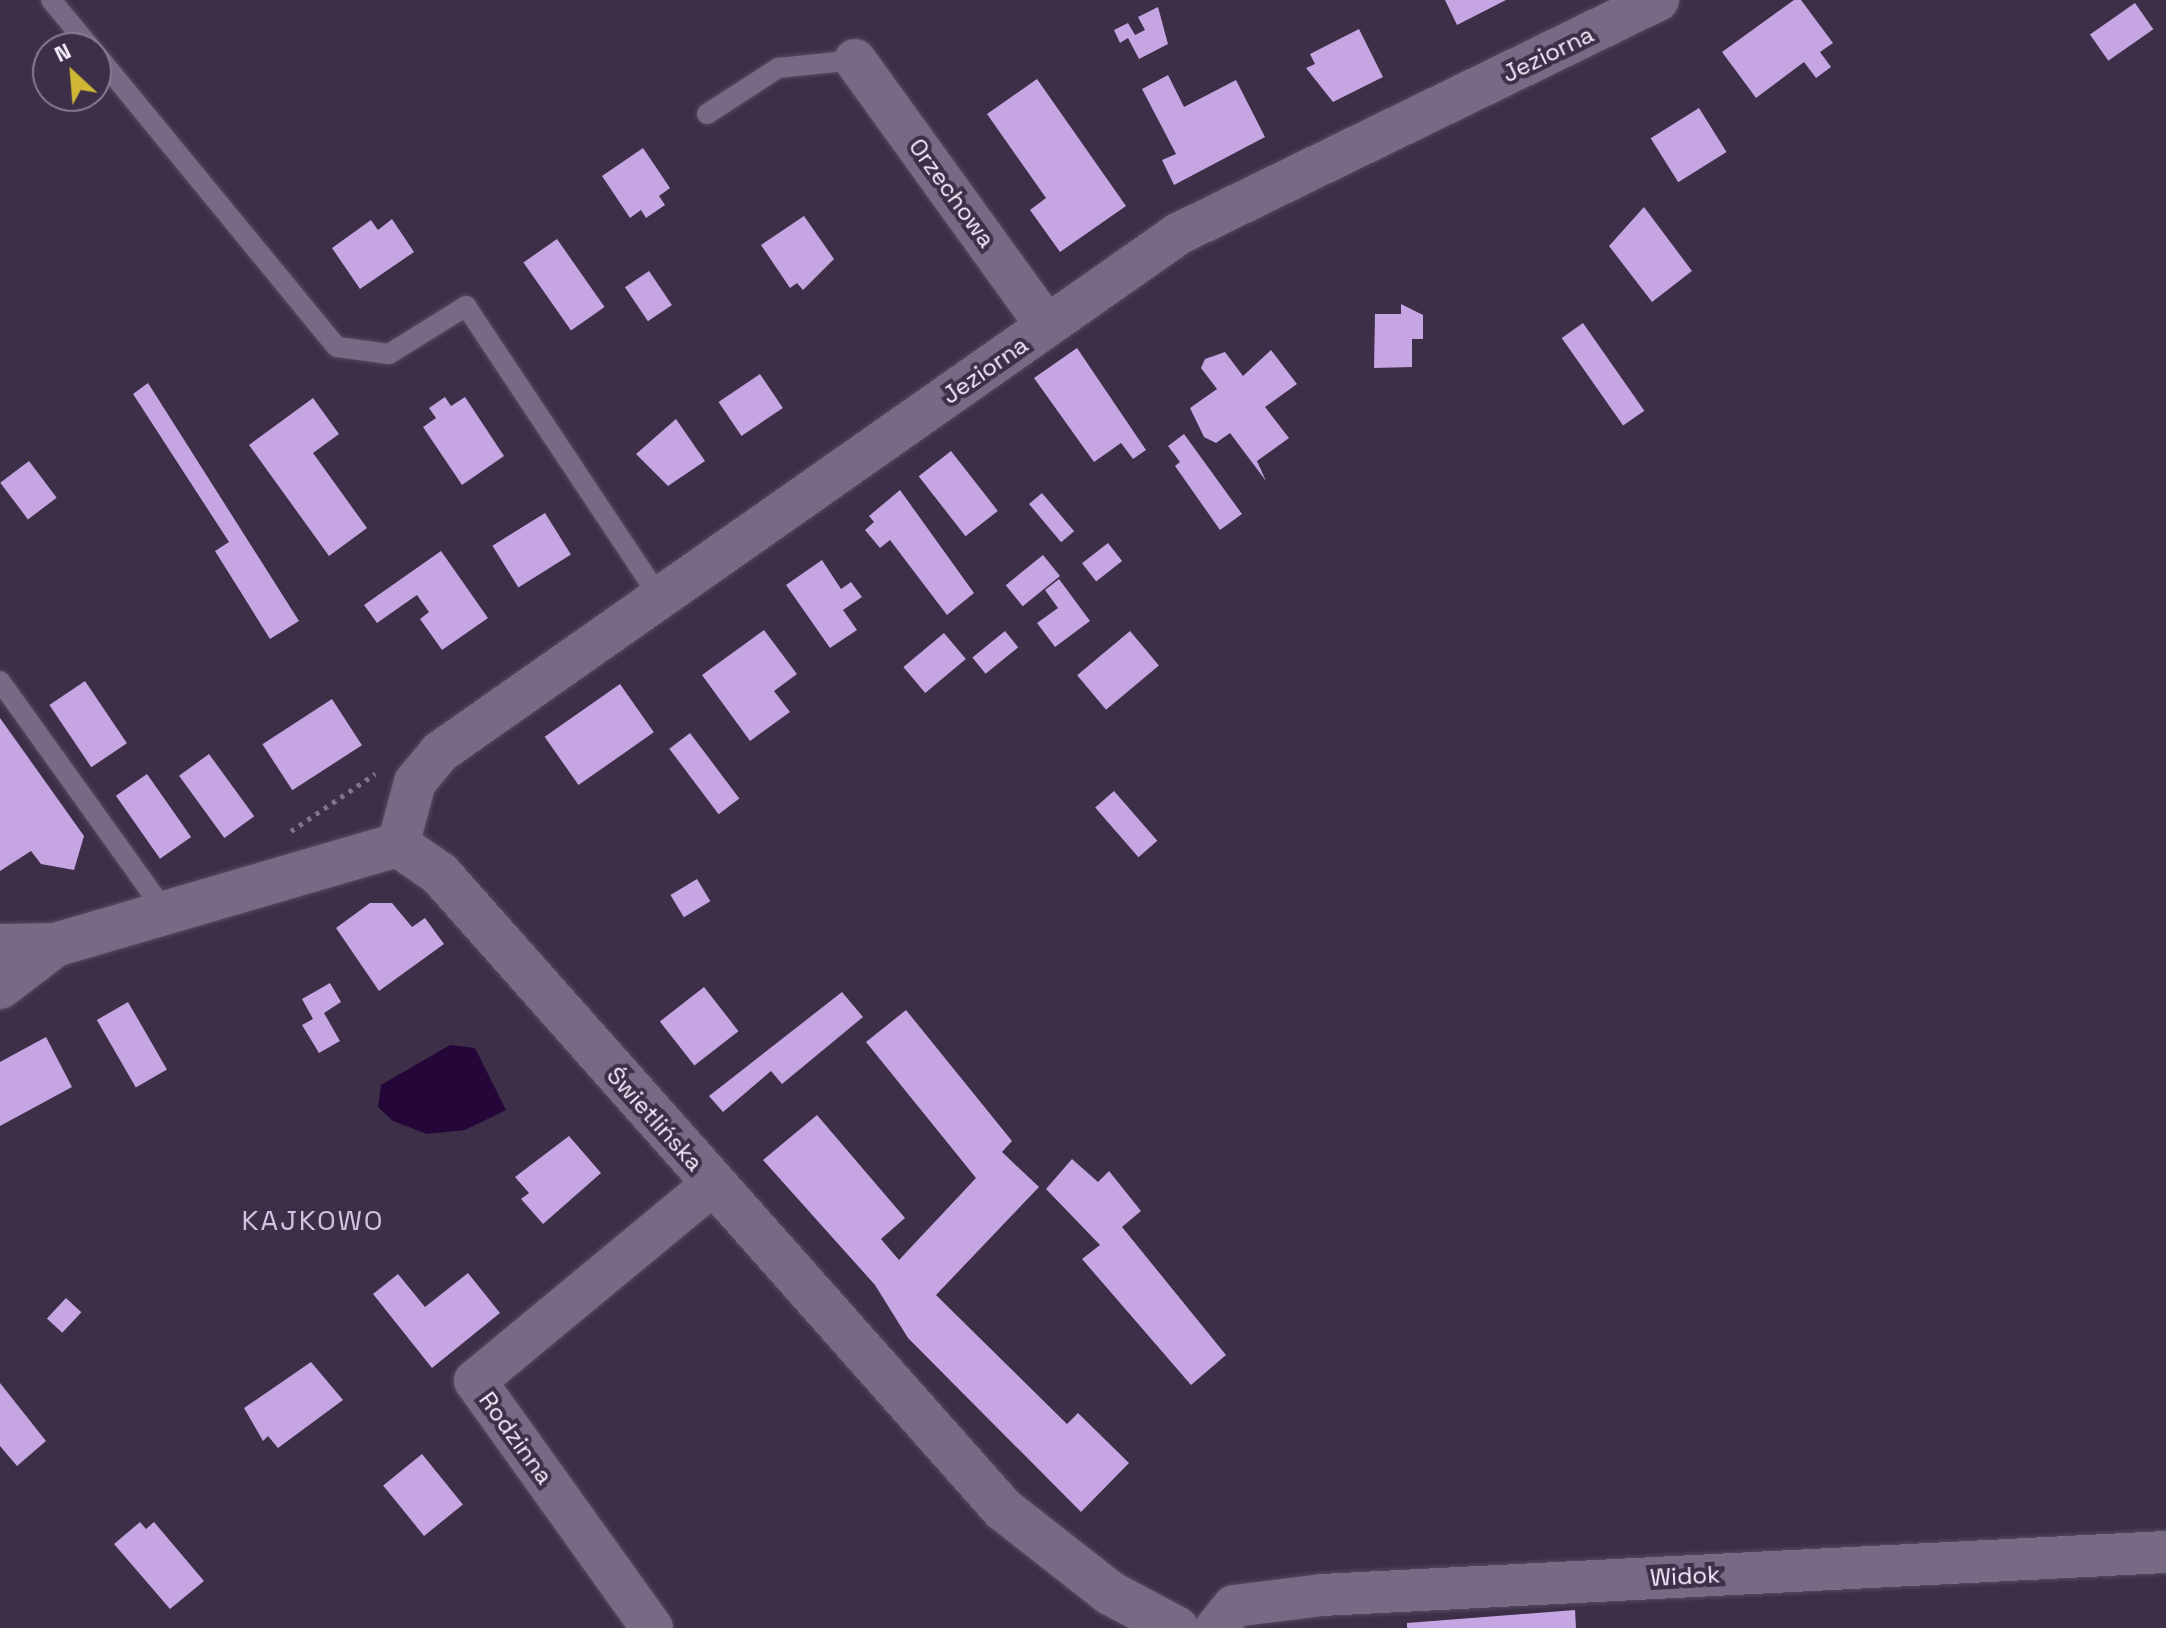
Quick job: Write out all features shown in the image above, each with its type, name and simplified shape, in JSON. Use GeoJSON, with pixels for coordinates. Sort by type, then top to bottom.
{"type":"FeatureCollection","features":[{"type":"Feature","properties":{"kind":"street","name":"Jeziorna"},"geometry":{"type":"LineString","coordinates":[[398,845],[415,782],[440,752],[1178,234],[1658,0]]}},
{"type":"Feature","properties":{"kind":"street","name":"Orzechowa"},"geometry":{"type":"LineString","coordinates":[[855,60],[1047,326]]}},
{"type":"Feature","properties":{"kind":"street"},"geometry":{"type":"LineString","coordinates":[[0,946],[55,945],[160,918],[398,845]]}},
{"type":"Feature","properties":{"kind":"street","name":"Świetlińska"},"geometry":{"type":"LineString","coordinates":[[398,845],[440,874],[1003,1509],[1110,1593],[1176,1628]]}},
{"type":"Feature","properties":{"kind":"street"},"geometry":{"type":"LineString","coordinates":[[0,987],[55,945]]}},
{"type":"Feature","properties":{"kind":"street","name":"Rodzinna"},"geometry":{"type":"LineString","coordinates":[[652,1628],[475,1381],[713,1184]]}},
{"type":"Feature","properties":{"kind":"street","name":"Widok"},"geometry":{"type":"LineString","coordinates":[[1216,1628],[1234,1606],[1322,1595],[2166,1552]]}},
{"type":"Feature","properties":{"kind":"lane"},"geometry":{"type":"LineString","coordinates":[[51,0],[78,32]]}},
{"type":"Feature","properties":{"kind":"lane"},"geometry":{"type":"LineString","coordinates":[[707,114],[778,68],[855,60]]}},
{"type":"Feature","properties":{"kind":"lane"},"geometry":{"type":"LineString","coordinates":[[112,73],[337,347],[389,354],[466,306],[661,599]]}},
{"type":"Feature","properties":{"kind":"lane"},"geometry":{"type":"LineString","coordinates":[[0,681],[153,895],[160,918]]}},
{"type":"Feature","properties":{"kind":"shaded area"},"geometry":{"type":"Polygon","coordinates":[[[450,1045],[475,1048],[506,1110],[465,1130],[427,1134],[393,1121],[378,1107],[381,1085],[450,1045]]]}},
{"type":"Feature","properties":{"kind":"building"},"geometry":{"type":"Polygon","coordinates":[[[1445,0],[1506,0],[1457,25],[1445,0]]]}},
{"type":"Feature","properties":{"kind":"building"},"geometry":{"type":"Polygon","coordinates":[[[1794,0],[1801,0],[1833,43],[1820,52],[1831,67],[1816,78],[1804,62],[1756,98],[1722,52],[1794,0]]]}},
{"type":"Feature","properties":{"kind":"building"},"geometry":{"type":"Polygon","coordinates":[[[2135,3],[2153,29],[2108,61],[2090,35],[2135,3]]]}},
{"type":"Feature","properties":{"kind":"building"},"geometry":{"type":"Polygon","coordinates":[[[1158,7],[1168,44],[1139,59],[1128,38],[1120,43],[1114,30],[1128,23],[1135,35],[1145,30],[1138,17],[1158,7]]]}},
{"type":"Feature","properties":{"kind":"building"},"geometry":{"type":"Polygon","coordinates":[[[1359,29],[1383,77],[1333,102],[1306,68],[1315,64],[1310,54],[1359,29]]]}},
{"type":"Feature","properties":{"kind":"building"},"geometry":{"type":"Polygon","coordinates":[[[1168,75],[1184,107],[1236,80],[1265,137],[1174,185],[1162,160],[1176,154],[1142,89],[1168,75]]]}},
{"type":"Feature","properties":{"kind":"building"},"geometry":{"type":"Polygon","coordinates":[[[1037,79],[1126,206],[1060,252],[1030,210],[1046,198],[987,114],[1037,79]]]}},
{"type":"Feature","properties":{"kind":"building"},"geometry":{"type":"Polygon","coordinates":[[[1699,108],[1727,152],[1678,182],[1651,138],[1699,108]]]}},
{"type":"Feature","properties":{"kind":"building"},"geometry":{"type":"Polygon","coordinates":[[[643,148],[670,188],[659,196],[665,205],[646,218],[641,210],[630,218],[602,176],[643,148]]]}},
{"type":"Feature","properties":{"kind":"building"},"geometry":{"type":"Polygon","coordinates":[[[1644,207],[1692,271],[1652,302],[1609,246],[1644,207]]]}},
{"type":"Feature","properties":{"kind":"building"},"geometry":{"type":"Polygon","coordinates":[[[804,216],[834,259],[803,290],[797,283],[790,288],[761,245],[804,216]]]}},
{"type":"Feature","properties":{"kind":"building"},"geometry":{"type":"Polygon","coordinates":[[[392,219],[414,252],[360,289],[332,248],[371,220],[378,230],[392,219]]]}},
{"type":"Feature","properties":{"kind":"building"},"geometry":{"type":"Polygon","coordinates":[[[557,239],[605,307],[571,331],[523,263],[557,239]]]}},
{"type":"Feature","properties":{"kind":"building"},"geometry":{"type":"Polygon","coordinates":[[[649,271],[672,305],[648,321],[625,287],[649,271]]]}},
{"type":"Feature","properties":{"kind":"building"},"geometry":{"type":"Polygon","coordinates":[[[1401,304],[1423,315],[1423,339],[1412,339],[1412,367],[1374,368],[1375,314],[1401,314],[1401,304]]]}},
{"type":"Feature","properties":{"kind":"building"},"geometry":{"type":"Polygon","coordinates":[[[1583,323],[1644,411],[1623,426],[1562,338],[1583,323]]]}},
{"type":"Feature","properties":{"kind":"building"},"geometry":{"type":"Polygon","coordinates":[[[1077,348],[1146,450],[1133,459],[1121,443],[1094,462],[1034,378],[1077,348]]]}},
{"type":"Feature","properties":{"kind":"building"},"geometry":{"type":"Polygon","coordinates":[[[1271,350],[1297,384],[1265,407],[1289,438],[1257,461],[1266,481],[1230,433],[1216,443],[1204,437],[1190,408],[1217,389],[1201,368],[1205,359],[1225,352],[1243,376],[1271,350]]]}},
{"type":"Feature","properties":{"kind":"building"},"geometry":{"type":"Polygon","coordinates":[[[760,374],[783,408],[741,436],[719,402],[760,374]]]}},
{"type":"Feature","properties":{"kind":"building"},"geometry":{"type":"Polygon","coordinates":[[[148,383],[299,621],[270,639],[215,551],[229,542],[133,394],[148,383]]]}},
{"type":"Feature","properties":{"kind":"building"},"geometry":{"type":"Polygon","coordinates":[[[445,397],[451,406],[465,397],[504,456],[462,485],[423,427],[436,418],[429,408],[445,397]]]}},
{"type":"Feature","properties":{"kind":"building"},"geometry":{"type":"Polygon","coordinates":[[[313,398],[339,434],[313,453],[367,528],[329,556],[249,445],[313,398]]]}},
{"type":"Feature","properties":{"kind":"building"},"geometry":{"type":"Polygon","coordinates":[[[676,419],[705,461],[668,486],[636,454],[676,419]]]}},
{"type":"Feature","properties":{"kind":"building"},"geometry":{"type":"Polygon","coordinates":[[[1184,434],[1242,514],[1220,530],[1175,466],[1180,462],[1168,446],[1184,434]]]}},
{"type":"Feature","properties":{"kind":"building"},"geometry":{"type":"Polygon","coordinates":[[[951,451],[998,511],[965,536],[919,476],[951,451]]]}},
{"type":"Feature","properties":{"kind":"building"},"geometry":{"type":"Polygon","coordinates":[[[29,461],[57,498],[28,519],[0,483],[29,461]]]}},
{"type":"Feature","properties":{"kind":"building"},"geometry":{"type":"Polygon","coordinates":[[[900,490],[974,593],[947,615],[890,540],[880,548],[865,530],[874,522],[869,516],[900,490]]]}},
{"type":"Feature","properties":{"kind":"building"},"geometry":{"type":"Polygon","coordinates":[[[1042,493],[1074,531],[1061,542],[1029,504],[1042,493]]]}},
{"type":"Feature","properties":{"kind":"building"},"geometry":{"type":"Polygon","coordinates":[[[545,513],[571,555],[518,587],[492,546],[545,513]]]}},
{"type":"Feature","properties":{"kind":"building"},"geometry":{"type":"Polygon","coordinates":[[[1108,543],[1122,561],[1096,581],[1082,563],[1108,543]]]}},
{"type":"Feature","properties":{"kind":"building"},"geometry":{"type":"Polygon","coordinates":[[[441,551],[488,618],[442,650],[420,619],[429,612],[417,595],[377,623],[364,605],[441,551]]]}},
{"type":"Feature","properties":{"kind":"building"},"geometry":{"type":"Polygon","coordinates":[[[1043,555],[1060,576],[1023,606],[1006,585],[1043,555]]]}},
{"type":"Feature","properties":{"kind":"building"},"geometry":{"type":"Polygon","coordinates":[[[822,560],[841,589],[851,582],[862,597],[843,610],[857,630],[830,648],[786,585],[822,560]]]}},
{"type":"Feature","properties":{"kind":"building"},"geometry":{"type":"Polygon","coordinates":[[[1059,579],[1090,621],[1055,647],[1037,623],[1058,608],[1045,590],[1059,579]]]}},
{"type":"Feature","properties":{"kind":"building"},"geometry":{"type":"Polygon","coordinates":[[[764,630],[797,674],[774,691],[790,712],[750,741],[702,675],[764,630]]]}},
{"type":"Feature","properties":{"kind":"building"},"geometry":{"type":"Polygon","coordinates":[[[1005,631],[1018,647],[986,674],[972,657],[1005,631]]]}},
{"type":"Feature","properties":{"kind":"building"},"geometry":{"type":"Polygon","coordinates":[[[1130,631],[1159,665],[1106,710],[1077,675],[1130,631]]]}},
{"type":"Feature","properties":{"kind":"building"},"geometry":{"type":"Polygon","coordinates":[[[944,633],[966,659],[925,693],[903,667],[944,633]]]}},
{"type":"Feature","properties":{"kind":"building"},"geometry":{"type":"Polygon","coordinates":[[[85,681],[127,743],[91,767],[49,705],[85,681]]]}},
{"type":"Feature","properties":{"kind":"building"},"geometry":{"type":"Polygon","coordinates":[[[620,684],[654,732],[578,785],[545,737],[620,684]]]}},
{"type":"Feature","properties":{"kind":"building"},"geometry":{"type":"Polygon","coordinates":[[[332,699],[362,745],[292,790],[262,744],[332,699]]]}},
{"type":"Feature","properties":{"kind":"building"},"geometry":{"type":"Polygon","coordinates":[[[0,718],[84,836],[74,870],[41,864],[31,851],[0,871],[0,718]]]}},
{"type":"Feature","properties":{"kind":"building"},"geometry":{"type":"Polygon","coordinates":[[[690,733],[739,798],[719,814],[669,749],[690,733]]]}},
{"type":"Feature","properties":{"kind":"building"},"geometry":{"type":"Polygon","coordinates":[[[209,754],[254,816],[224,838],[179,776],[209,754]]]}},
{"type":"Feature","properties":{"kind":"building"},"geometry":{"type":"Polygon","coordinates":[[[147,774],[191,837],[160,859],[116,796],[147,774]]]}},
{"type":"Feature","properties":{"kind":"building"},"geometry":{"type":"Polygon","coordinates":[[[1114,791],[1157,841],[1138,857],[1095,807],[1114,791]]]}},
{"type":"Feature","properties":{"kind":"building"},"geometry":{"type":"Polygon","coordinates":[[[697,879],[710,901],[684,917],[670,895],[697,879]]]}},
{"type":"Feature","properties":{"kind":"building"},"geometry":{"type":"Polygon","coordinates":[[[370,903],[392,903],[412,927],[425,918],[444,944],[379,991],[336,928],[370,903]]]}},
{"type":"Feature","properties":{"kind":"building"},"geometry":{"type":"Polygon","coordinates":[[[330,983],[341,1002],[324,1013],[340,1041],[319,1053],[302,1025],[313,1019],[302,999],[330,983]]]}},
{"type":"Feature","properties":{"kind":"building"},"geometry":{"type":"Polygon","coordinates":[[[704,987],[738,1031],[694,1066],[660,1021],[704,987]]]}},
{"type":"Feature","properties":{"kind":"building"},"geometry":{"type":"Polygon","coordinates":[[[842,992],[863,1017],[782,1084],[771,1071],[723,1112],[709,1096],[842,992]]]}},
{"type":"Feature","properties":{"kind":"building"},"geometry":{"type":"Polygon","coordinates":[[[128,1002],[167,1070],[136,1088],[97,1020],[128,1002]]]}},
{"type":"Feature","properties":{"kind":"building"},"geometry":{"type":"Polygon","coordinates":[[[906,1010],[1012,1141],[1002,1152],[1039,1187],[936,1295],[1067,1424],[1078,1413],[1129,1463],[1081,1512],[908,1338],[875,1285],[763,1160],[817,1115],[905,1218],[881,1239],[899,1260],[976,1178],[866,1042],[906,1010]]]}},
{"type":"Feature","properties":{"kind":"building"},"geometry":{"type":"Polygon","coordinates":[[[46,1037],[72,1087],[0,1126],[0,1062],[46,1037]]]}},
{"type":"Feature","properties":{"kind":"building"},"geometry":{"type":"Polygon","coordinates":[[[569,1136],[601,1173],[543,1224],[521,1199],[529,1193],[515,1177],[569,1136]]]}},
{"type":"Feature","properties":{"kind":"building"},"geometry":{"type":"Polygon","coordinates":[[[1072,1159],[1098,1182],[1109,1171],[1141,1211],[1122,1227],[1226,1355],[1191,1385],[1082,1259],[1100,1245],[1046,1189],[1072,1159]]]}},
{"type":"Feature","properties":{"kind":"building"},"geometry":{"type":"Polygon","coordinates":[[[468,1273],[500,1313],[432,1368],[373,1294],[398,1274],[425,1307],[468,1273]]]}},
{"type":"Feature","properties":{"kind":"building"},"geometry":{"type":"Polygon","coordinates":[[[66,1298],[81,1312],[62,1333],[47,1318],[66,1298]]]}},
{"type":"Feature","properties":{"kind":"building"},"geometry":{"type":"Polygon","coordinates":[[[311,1362],[343,1400],[278,1448],[268,1436],[263,1441],[244,1408],[311,1362]]]}},
{"type":"Feature","properties":{"kind":"building"},"geometry":{"type":"Polygon","coordinates":[[[0,1383],[46,1441],[17,1466],[0,1446],[0,1383]]]}},
{"type":"Feature","properties":{"kind":"building"},"geometry":{"type":"Polygon","coordinates":[[[422,1454],[463,1505],[424,1536],[383,1485],[422,1454]]]}},
{"type":"Feature","properties":{"kind":"building"},"geometry":{"type":"Polygon","coordinates":[[[140,1522],[146,1529],[154,1522],[204,1581],[170,1609],[114,1544],[140,1522]]]}},
{"type":"Feature","properties":{"kind":"building"},"geometry":{"type":"Polygon","coordinates":[[[1575,1610],[1576,1628],[1407,1628],[1407,1623],[1575,1610]]]}},
{"type":"Feature","properties":{"kind":"district","name":"KAJKOWO"},"geometry":{"type":"Point","coordinates":[313,1220]}}]}
